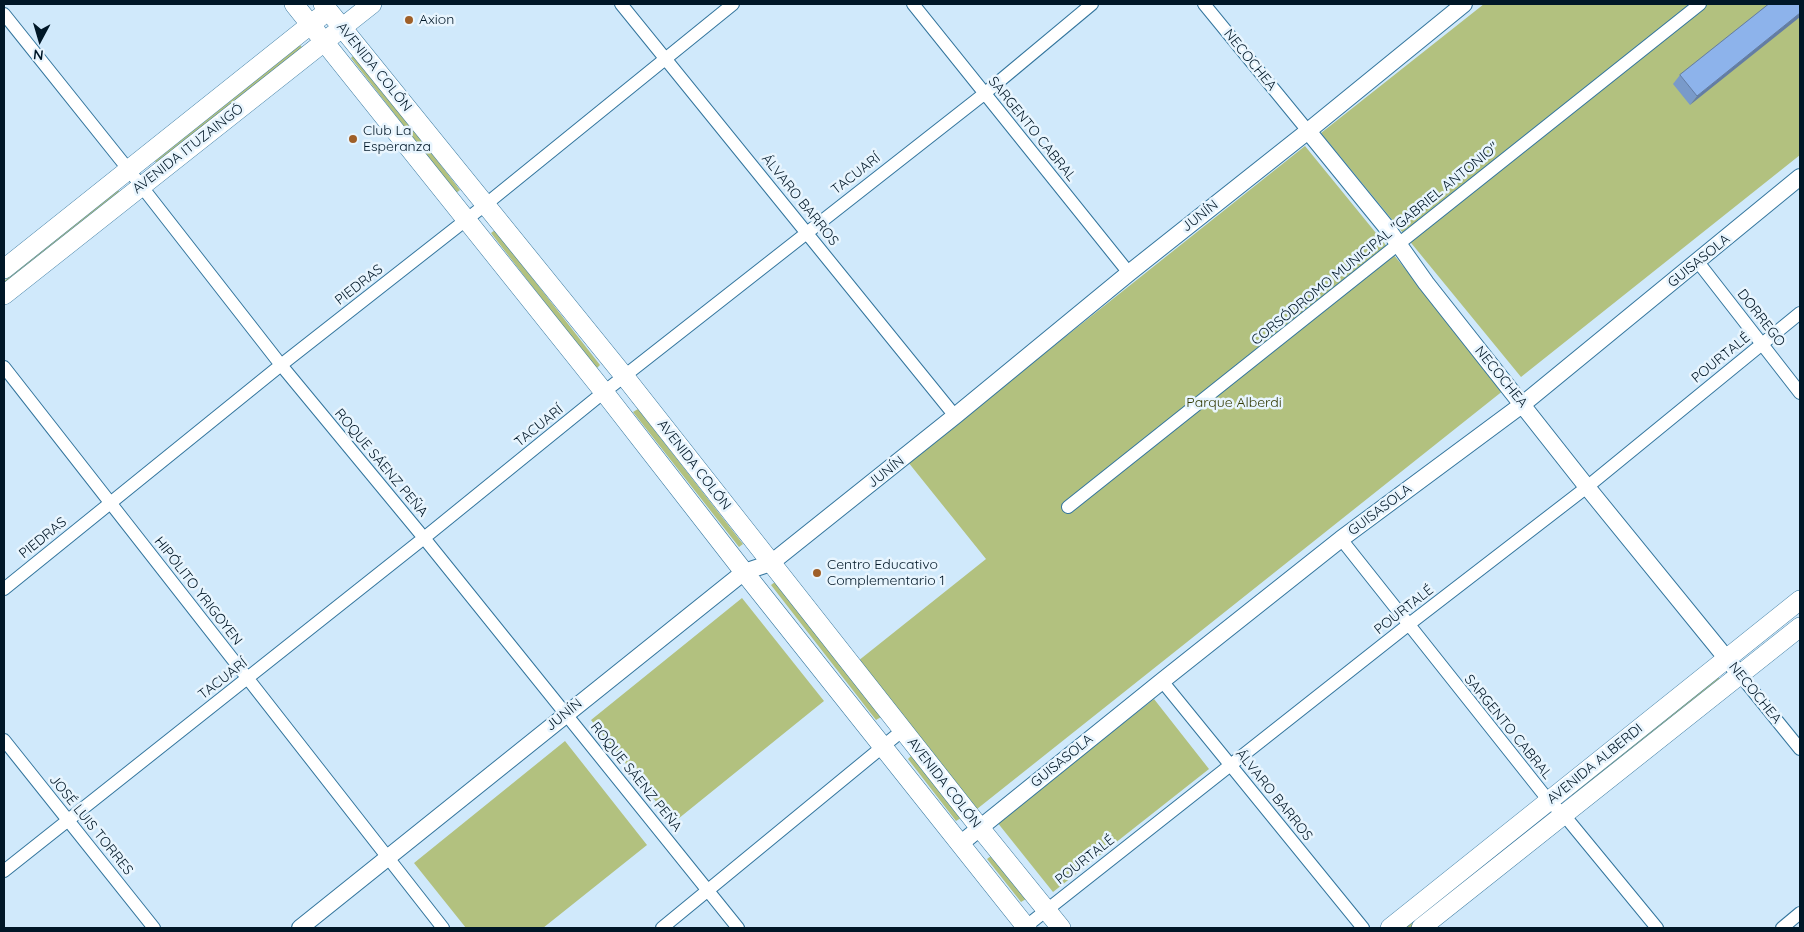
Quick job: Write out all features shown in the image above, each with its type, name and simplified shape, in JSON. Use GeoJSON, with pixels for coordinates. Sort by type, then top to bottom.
{"type":"FeatureCollection","features":[{"type":"Feature","properties":{"kind":"main road","name":"AVENIDA COLÓN"},"geometry":{"type":"LineString","coordinates":[[294,4],[467,219],[1026,928]]}},
{"type":"Feature","properties":{"kind":"main road","name":"AVENIDA ITUZAINGÓ"},"geometry":{"type":"LineString","coordinates":[[4,295],[372,4]]}},
{"type":"Feature","properties":{"kind":"main road","name":"AVENIDA COLÓN"},"geometry":{"type":"LineString","coordinates":[[329,6],[342,28],[625,377],[1061,928]]}},
{"type":"Feature","properties":{"kind":"main road","name":"AVENIDA ITUZAINGÓ"},"geometry":{"type":"LineString","coordinates":[[4,269],[311,24],[329,6]]}},
{"type":"Feature","properties":{"kind":"main road","name":"AVENIDA ALBERDI"},"geometry":{"type":"LineString","coordinates":[[1390,928],[1800,600]]}},
{"type":"Feature","properties":{"kind":"main road","name":"AVENIDA ALBERDI"},"geometry":{"type":"LineString","coordinates":[[1421,928],[1800,627]]}},
{"type":"Feature","properties":{"kind":"street","name":"ÁLVARO BARROS"},"geometry":{"type":"LineString","coordinates":[[621,4],[955,416]]}},
{"type":"Feature","properties":{"kind":"street","name":"PIEDRAS"},"geometry":{"type":"LineString","coordinates":[[4,589],[280,366],[485,205],[733,4]]}},
{"type":"Feature","properties":{"kind":"street","name":"SARGENTO CABRAL"},"geometry":{"type":"LineString","coordinates":[[912,4],[1129,273]]}},
{"type":"Feature","properties":{"kind":"street","name":"TACUARÍ"},"geometry":{"type":"LineString","coordinates":[[4,871],[424,538],[604,392],[984,94],[1092,4]]}},
{"type":"Feature","properties":{"kind":"street","name":"NECOCHEA"},"geometry":{"type":"LineString","coordinates":[[1204,4],[1308,131],[1588,487],[1800,749]]}},
{"type":"Feature","properties":{"kind":"street","name":"JUNÍN"},"geometry":{"type":"LineString","coordinates":[[300,928],[744,572],[771,563],[1464,4]]}},
{"type":"Feature","properties":{"kind":"street","name":"CORSÓDROMO MUNICIPAL \"GABRIEL ANTONIO\""},"geometry":{"type":"LineString","coordinates":[[1068,508],[1700,4]]}},
{"type":"Feature","properties":{"kind":"street","name":"ROQUE SÁENZ PEÑA"},"geometry":{"type":"LineString","coordinates":[[4,14],[142,186],[280,366],[424,538],[738,928]]}},
{"type":"Feature","properties":{"kind":"street","name":"GUISASOLA"},"geometry":{"type":"LineString","coordinates":[[960,844],[1341,539],[1522,404],[1800,177]]}},
{"type":"Feature","properties":{"kind":"street","name":"DORREGO"},"geometry":{"type":"LineString","coordinates":[[1698,262],[1800,393]]}},
{"type":"Feature","properties":{"kind":"street","name":"POURTALÉ"},"geometry":{"type":"LineString","coordinates":[[1026,928],[1046,910],[1408,625],[1588,487],[1800,313]]}},
{"type":"Feature","properties":{"kind":"street","name":"HIPÓLITO YRIGOYEN"},"geometry":{"type":"LineString","coordinates":[[4,367],[443,928]]}},
{"type":"Feature","properties":{"kind":"street","name":"SARGENTO CABRAL"},"geometry":{"type":"LineString","coordinates":[[1341,539],[1549,801],[1564,815],[1657,928]]}},
{"type":"Feature","properties":{"kind":"street","name":"ÁLVARO BARROS"},"geometry":{"type":"LineString","coordinates":[[1162,681],[1363,928]]}},
{"type":"Feature","properties":{"kind":"street"},"geometry":{"type":"LineString","coordinates":[[662,928],[903,730]]}},
{"type":"Feature","properties":{"kind":"street","name":"JOSÉ LUIS TORRES"},"geometry":{"type":"LineString","coordinates":[[4,740],[154,928]]}},
{"type":"Feature","properties":{"kind":"street"},"geometry":{"type":"LineString","coordinates":[[1782,928],[1800,913]]}},
{"type":"Feature","properties":{"kind":"green space"},"geometry":{"type":"Polygon","coordinates":[[[1484,4],[1800,4],[1800,155],[1521,377],[1321,133],[1484,4]]]}},
{"type":"Feature","properties":{"kind":"green space"},"geometry":{"type":"Polygon","coordinates":[[[300,45],[303,48],[157,164],[155,161],[300,45]]]}},
{"type":"Feature","properties":{"kind":"green space"},"geometry":{"type":"Polygon","coordinates":[[[355,54],[460,190],[456,193],[351,58],[355,54]]]}},
{"type":"Feature","properties":{"kind":"green space","name":"Parque Alberdi"},"geometry":{"type":"Polygon","coordinates":[[[1305,146],[1504,390],[977,809],[858,661],[986,559],[908,462],[1305,146]]]}},
{"type":"Feature","properties":{"kind":"green space"},"geometry":{"type":"Polygon","coordinates":[[[118,190],[121,193],[4,286],[4,281],[118,190]]]}},
{"type":"Feature","properties":{"kind":"green space"},"geometry":{"type":"Polygon","coordinates":[[[495,230],[600,365],[596,369],[491,233],[495,230]]]}},
{"type":"Feature","properties":{"kind":"green space"},"geometry":{"type":"Polygon","coordinates":[[[638,409],[743,544],[739,547],[633,412],[638,409]]]}},
{"type":"Feature","properties":{"kind":"green space"},"geometry":{"type":"Polygon","coordinates":[[[775,582],[881,717],[876,720],[771,585],[775,582]]]}},
{"type":"Feature","properties":{"kind":"green space"},"geometry":{"type":"Polygon","coordinates":[[[742,598],[824,701],[673,823],[591,720],[742,598]]]}},
{"type":"Feature","properties":{"kind":"green space"},"geometry":{"type":"Polygon","coordinates":[[[1717,676],[1721,680],[1574,797],[1571,794],[1717,676]]]}},
{"type":"Feature","properties":{"kind":"green space"},"geometry":{"type":"Polygon","coordinates":[[[1154,699],[1209,769],[1053,892],[997,822],[1154,699]]]}},
{"type":"Feature","properties":{"kind":"green space"},"geometry":{"type":"Polygon","coordinates":[[[565,741],[647,845],[543,928],[466,928],[414,863],[565,741]]]}},
{"type":"Feature","properties":{"kind":"green space"},"geometry":{"type":"Polygon","coordinates":[[[912,755],[961,818],[956,821],[908,759],[912,755]]]}},
{"type":"Feature","properties":{"kind":"green space"},"geometry":{"type":"Polygon","coordinates":[[[1541,818],[1544,822],[1412,928],[1404,928],[1541,818]]]}},
{"type":"Feature","properties":{"kind":"green space"},"geometry":{"type":"Polygon","coordinates":[[[991,856],[1026,899],[1021,902],[987,859],[991,856]]]}},
{"type":"Feature","properties":{"kind":"building"},"geometry":{"type":"Polygon","coordinates":[[[1769,4],[1800,4],[1800,13],[1697,96],[1680,75],[1769,4]]]}},
{"type":"Feature","properties":{"kind":"place","name":"Axion"},"geometry":{"type":"Point","coordinates":[409,20]}},
{"type":"Feature","properties":{"kind":"place","name":"Club La Esperanza"},"geometry":{"type":"Point","coordinates":[353,139]}},
{"type":"Feature","properties":{"kind":"place","name":"Centro Educativo Complementario 1"},"geometry":{"type":"Point","coordinates":[817,573]}}]}
